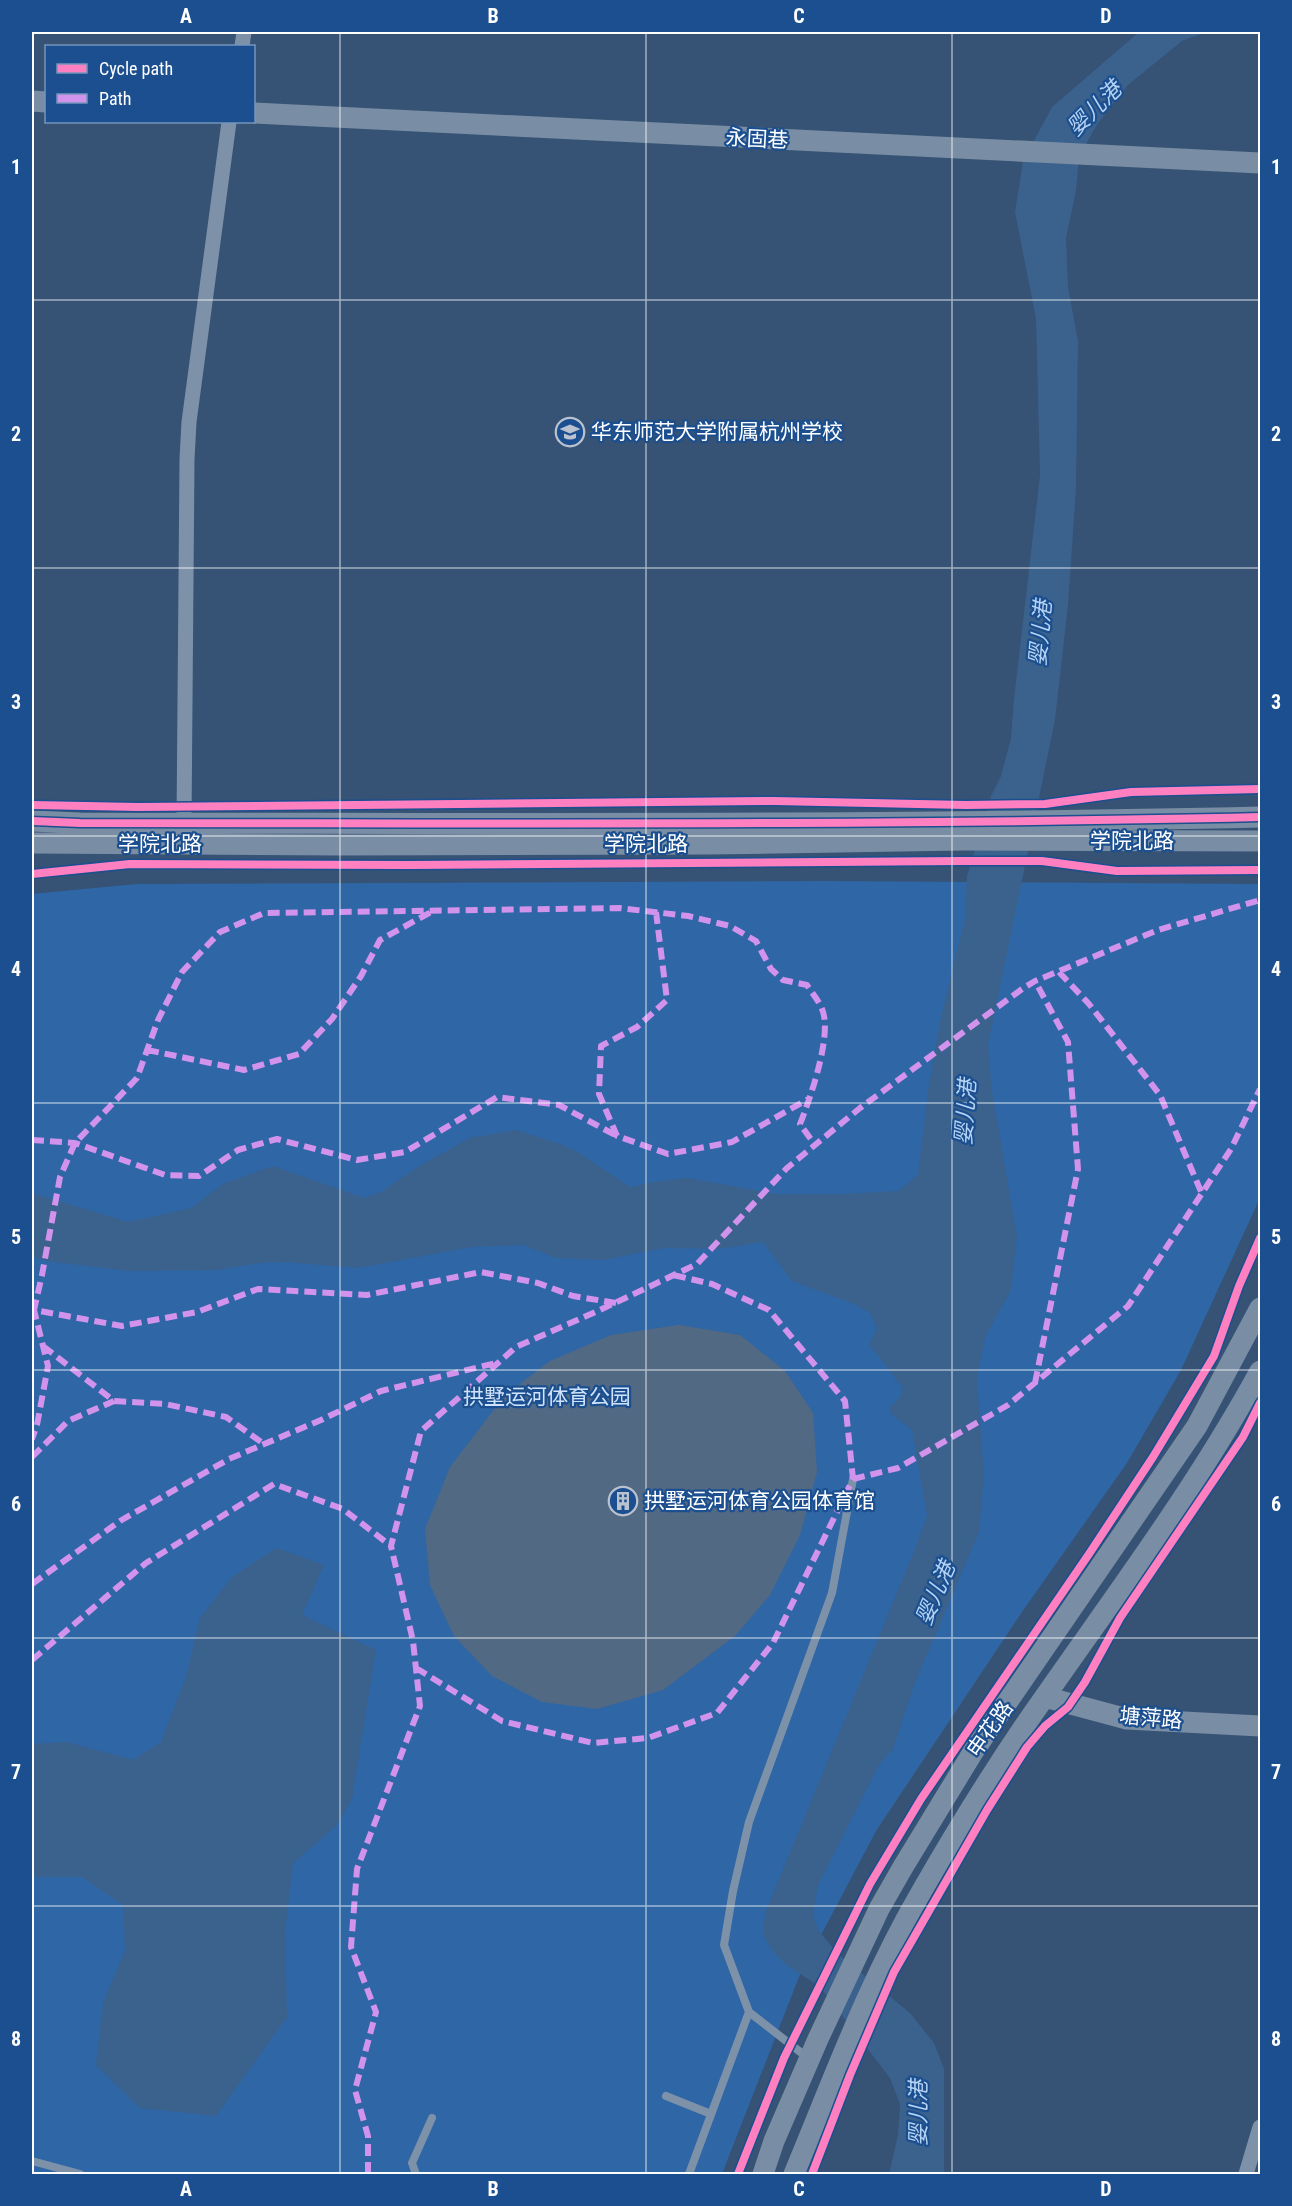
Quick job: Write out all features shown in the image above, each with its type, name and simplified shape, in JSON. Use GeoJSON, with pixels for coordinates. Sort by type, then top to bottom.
{"type":"FeatureCollection","features":[{"type":"Feature","properties":{"kind":"main road","name":"永固巷"},"geometry":{"type":"LineString","coordinates":[[255,113],[1260,163]]}},
{"type":"Feature","properties":{"kind":"main road","name":"学院北路"},"geometry":{"type":"LineString","coordinates":[[32,843],[686,844],[1096,821],[1260,817]]}},
{"type":"Feature","properties":{"kind":"main road","name":"学院北路"},"geometry":{"type":"LineString","coordinates":[[32,821],[80,824],[715,824],[964,830],[1044,841],[1260,841]]}},
{"type":"Feature","properties":{"kind":"main road","name":"申花路"},"geometry":{"type":"LineString","coordinates":[[763,2175],[774,2141],[818,2038],[857,1954],[903,1867],[973,1752],[1197,1426],[1260,1308]]}},
{"type":"Feature","properties":{"kind":"main road","name":"申花路"},"geometry":{"type":"LineString","coordinates":[[794,2175],[877,1974],[922,1890],[977,1800],[1045,1697],[1174,1514],[1218,1445],[1260,1371]]}},
{"type":"Feature","properties":{"kind":"main road","name":"塘萍路"},"geometry":{"type":"LineString","coordinates":[[1045,1697],[1127,1719],[1260,1726]]}},
{"type":"Feature","properties":{"kind":"street"},"geometry":{"type":"LineString","coordinates":[[184,823],[189,422],[229,123]]}},
{"type":"Feature","properties":{"kind":"street"},"geometry":{"type":"LineString","coordinates":[[1251,2172],[1260,2127]]}},
{"type":"Feature","properties":{"kind":"lane"},"geometry":{"type":"LineString","coordinates":[[809,2059],[748,2012],[724,1945],[733,1891],[749,1822],[832,1593],[853,1479]]}},
{"type":"Feature","properties":{"kind":"lane"},"geometry":{"type":"LineString","coordinates":[[689,2175],[748,2012]]}},
{"type":"Feature","properties":{"kind":"lane"},"geometry":{"type":"LineString","coordinates":[[666,2096],[711,2114]]}},
{"type":"Feature","properties":{"kind":"lane"},"geometry":{"type":"LineString","coordinates":[[416,2175],[412,2163],[432,2118]]}},
{"type":"Feature","properties":{"kind":"lane"},"geometry":{"type":"LineString","coordinates":[[32,2162],[80,2175]]}},
{"type":"Feature","properties":{"kind":"green space","name":"拱墅运河体育公园"},"geometry":{"type":"Polygon","coordinates":[[[828,881],[1260,884],[1260,1198],[1181,1370],[1127,1463],[1022,1612],[876,1831],[799,1977],[722,2174],[32,2174],[32,894],[136,884],[828,881]]]}},
{"type":"Feature","properties":{"kind":"water","name":"婴儿港"},"geometry":{"type":"Polygon","coordinates":[[[1139,32],[1206,32],[1182,41],[1128,85],[1098,123],[1079,156],[1076,191],[1066,238],[1068,287],[1078,341],[1076,489],[1068,605],[1055,720],[988,1045],[992,1091],[1017,1237],[1011,1290],[985,1337],[977,1378],[984,1476],[979,1532],[914,1685],[893,1749],[880,1763],[818,1885],[813,1914],[818,1930],[837,1953],[910,2013],[934,2043],[944,2069],[944,2174],[889,2174],[898,2135],[900,2104],[890,2078],[820,1987],[784,1963],[775,1954],[765,1939],[763,1927],[766,1911],[927,1515],[912,1430],[892,1415],[889,1408],[900,1397],[903,1388],[869,1344],[877,1329],[870,1313],[854,1304],[792,1281],[763,1242],[719,1249],[664,1248],[603,1260],[556,1258],[523,1245],[471,1247],[358,1268],[284,1262],[216,1270],[130,1271],[54,1262],[32,1257],[32,1193],[128,1222],[191,1208],[223,1184],[273,1166],[364,1198],[381,1192],[421,1165],[470,1138],[516,1130],[578,1152],[630,1187],[687,1178],[776,1194],[844,1194],[898,1191],[918,1175],[928,1091],[941,1017],[965,919],[967,876],[991,796],[1001,776],[1011,738],[1040,475],[1036,319],[1015,212],[1023,161],[1052,107],[1139,32]]]}},
{"type":"Feature","properties":{"kind":"water"},"geometry":{"type":"Polygon","coordinates":[[[277,1548],[324,1565],[302,1615],[376,1650],[352,1799],[337,1825],[293,1863],[285,1932],[287,2017],[216,2116],[140,2108],[96,2065],[103,2003],[125,1951],[123,1905],[82,1877],[32,1877],[32,1744],[67,1742],[133,1760],[161,1742],[186,1677],[200,1618],[232,1577],[277,1548]]]}},
{"type":"Feature","properties":{"kind":"building","name":"拱墅运河体育公园体育馆"},"geometry":{"type":"Polygon","coordinates":[[[679,1325],[740,1335],[785,1371],[813,1413],[817,1472],[800,1535],[770,1595],[735,1636],[663,1690],[597,1709],[542,1702],[492,1676],[454,1636],[430,1585],[425,1529],[450,1467],[505,1395],[550,1361],[611,1335],[679,1325]]]}},
{"type":"Feature","properties":{"kind":"marked path"},"geometry":{"type":"LineString","coordinates":[[368,2174],[368,2136],[355,2090],[376,2012],[351,1947],[357,1869],[420,1706],[413,1641],[391,1546],[421,1431],[516,1347],[697,1264],[787,1168],[860,1108],[1022,989],[1035,981],[1158,930],[1260,900]]}},
{"type":"Feature","properties":{"kind":"marked path"},"geometry":{"type":"LineString","coordinates":[[616,1303],[573,1296],[538,1283],[481,1272],[367,1295],[258,1289],[197,1312],[122,1326],[34,1310],[60,1177],[75,1143],[137,1078],[158,1020],[182,972],[220,932],[264,913],[619,908],[688,916],[730,926],[756,941],[771,969],[783,980],[807,985],[822,1009],[825,1020],[823,1050],[800,1124],[815,1145]]}},
{"type":"Feature","properties":{"kind":"marked path"},"geometry":{"type":"LineString","coordinates":[[147,1050],[244,1070],[299,1054],[332,1019],[361,976],[380,940],[431,912]]}},
{"type":"Feature","properties":{"kind":"marked path"},"geometry":{"type":"LineString","coordinates":[[656,912],[667,1000],[637,1027],[601,1046],[599,1094],[617,1136],[668,1154],[732,1142],[810,1098]]}},
{"type":"Feature","properties":{"kind":"marked path"},"geometry":{"type":"LineString","coordinates":[[1059,972],[1089,1004],[1160,1095],[1202,1194]]}},
{"type":"Feature","properties":{"kind":"marked path"},"geometry":{"type":"LineString","coordinates":[[1035,981],[1068,1042],[1078,1169],[1035,1383]]}},
{"type":"Feature","properties":{"kind":"marked path"},"geometry":{"type":"LineString","coordinates":[[853,1479],[898,1468],[1008,1405],[1128,1306],[1231,1149],[1260,1089]]}},
{"type":"Feature","properties":{"kind":"marked path"},"geometry":{"type":"LineString","coordinates":[[32,1140],[75,1143],[165,1175],[199,1176],[238,1150],[277,1139],[357,1160],[405,1152],[497,1097],[559,1105],[617,1136]]}},
{"type":"Feature","properties":{"kind":"marked path"},"geometry":{"type":"LineString","coordinates":[[416,1668],[502,1721],[593,1743],[648,1738],[717,1713],[773,1643],[853,1479],[845,1401],[769,1310],[712,1284],[673,1275]]}},
{"type":"Feature","properties":{"kind":"marked path"},"geometry":{"type":"LineString","coordinates":[[32,1309],[48,1366],[37,1425],[32,1439]]}},
{"type":"Feature","properties":{"kind":"marked path"},"geometry":{"type":"LineString","coordinates":[[43,1346],[114,1401],[165,1404],[226,1417],[264,1444]]}},
{"type":"Feature","properties":{"kind":"marked path"},"geometry":{"type":"LineString","coordinates":[[32,1584],[120,1521],[229,1459],[321,1420],[381,1391],[496,1363]]}},
{"type":"Feature","properties":{"kind":"marked path"},"geometry":{"type":"LineString","coordinates":[[32,1457],[68,1421],[114,1401]]}},
{"type":"Feature","properties":{"kind":"marked path"},"geometry":{"type":"LineString","coordinates":[[32,1660],[146,1563],[274,1484],[343,1509],[391,1546]]}},
{"type":"Feature","properties":{"kind":"cycle path"},"geometry":{"type":"LineString","coordinates":[[32,805],[138,807],[774,801],[966,805],[1045,804],[1131,792],[1260,789]]}},
{"type":"Feature","properties":{"kind":"cycle path"},"geometry":{"type":"LineString","coordinates":[[32,821],[80,823],[670,823],[965,822],[1260,817]]}},
{"type":"Feature","properties":{"kind":"cycle path"},"geometry":{"type":"LineString","coordinates":[[32,874],[130,864],[410,865],[960,861],[1042,861],[1117,871],[1260,870]]}},
{"type":"Feature","properties":{"kind":"cycle path"},"geometry":{"type":"LineString","coordinates":[[738,2174],[784,2058],[870,1884],[921,1799],[1153,1457],[1214,1356],[1239,1286],[1260,1238]]}},
{"type":"Feature","properties":{"kind":"cycle path"},"geometry":{"type":"LineString","coordinates":[[812,2174],[850,2075],[894,1972],[987,1810],[1027,1747],[1045,1726],[1068,1707],[1085,1682],[1120,1618],[1243,1437],[1260,1403]]}},
{"type":"Feature","properties":{"kind":"place","name":"华东师范大学附属杭州学校"},"geometry":{"type":"Point","coordinates":[570,432]}},
{"type":"Feature","properties":{"kind":"place","name":"拱墅运河体育公园体育馆"},"geometry":{"type":"Point","coordinates":[623,1501]}}]}
